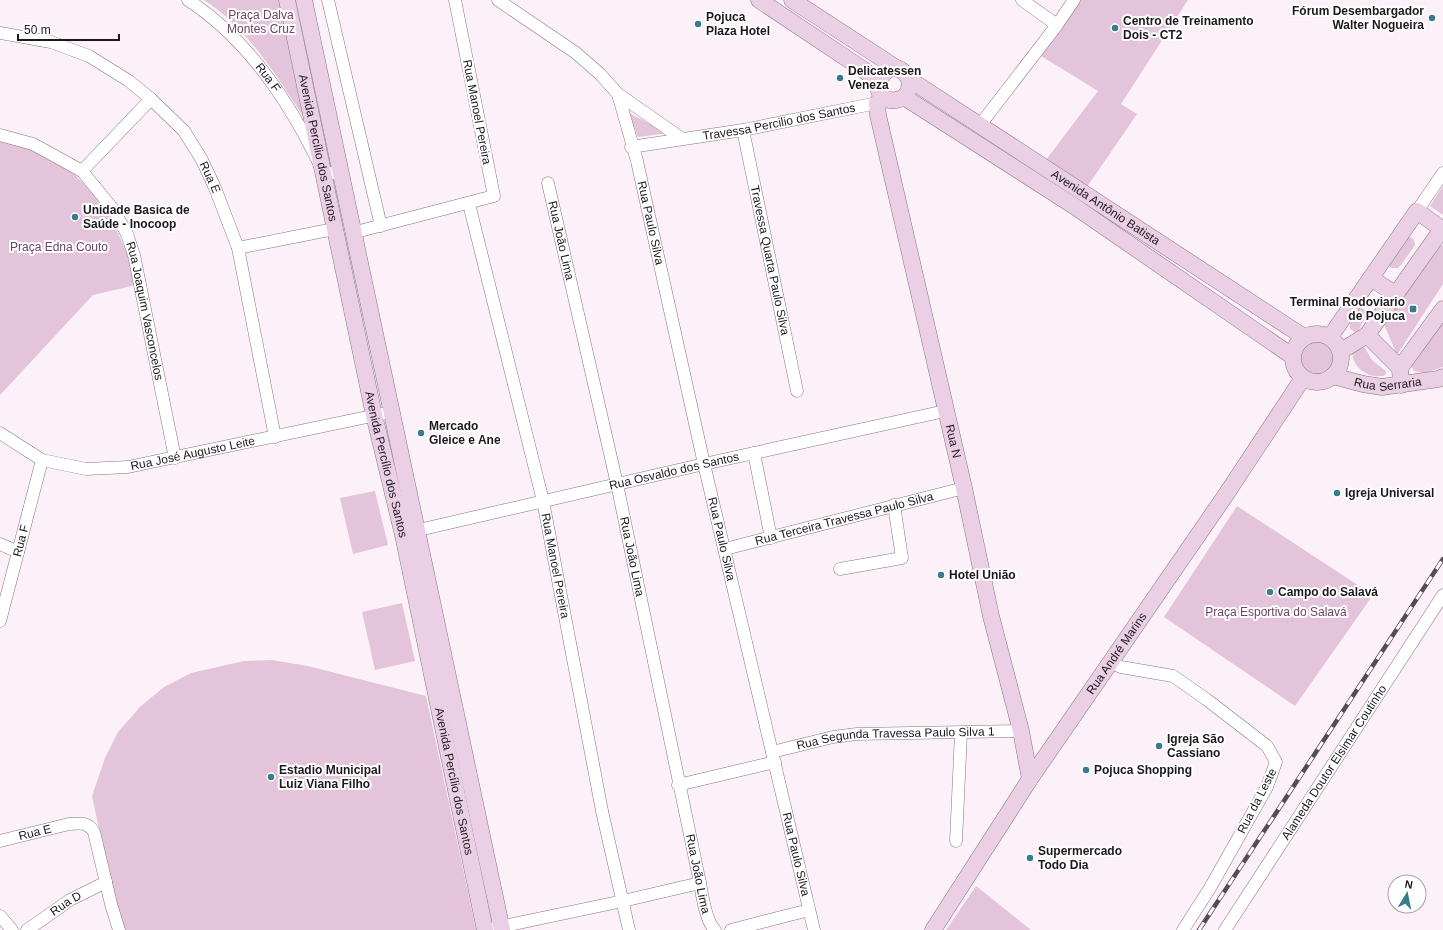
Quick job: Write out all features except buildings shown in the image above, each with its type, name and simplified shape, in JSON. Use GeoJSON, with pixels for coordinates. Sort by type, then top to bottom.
{"type":"FeatureCollection","features":[{"type":"Feature","properties":{"kind":"street","name":"Rua F"},"geometry":{"type":"LineString","coordinates":[[188,0],[222,25],[247,50],[266,74],[332,173]]}},
{"type":"Feature","properties":{"kind":"street","name":"Avenida Percílio dos Santos"},"geometry":{"type":"LineString","coordinates":[[287,0],[332,173],[352,233],[391,412],[410,532],[438,664],[501,928]]}},
{"type":"Feature","properties":{"kind":"street","name":"Avenida Percílio dos Santos"},"geometry":{"type":"LineString","coordinates":[[304,0],[324,88],[332,173],[334,229],[374,415],[410,532]]}},
{"type":"Feature","properties":{"kind":"street"},"geometry":{"type":"LineString","coordinates":[[328,0],[381,226]]}},
{"type":"Feature","properties":{"kind":"street","name":"Rua Manoel Pereira"},"geometry":{"type":"LineString","coordinates":[[352,233],[494,196],[455,0]]}},
{"type":"Feature","properties":{"kind":"street","name":"Rua Paulo Silva"},"geometry":{"type":"LineString","coordinates":[[498,0],[551,34],[600,74],[618,94],[681,138]]}},
{"type":"Feature","properties":{"kind":"street"},"geometry":{"type":"LineString","coordinates":[[759,0],[864,70],[880,94],[893,100],[904,97],[909,89],[903,74],[888,70],[883,73],[880,94]]}},
{"type":"Feature","properties":{"kind":"street","name":"Avenida Antônio Batista"},"geometry":{"type":"LineString","coordinates":[[792,0],[1304,337]]}},
{"type":"Feature","properties":{"kind":"street"},"geometry":{"type":"LineString","coordinates":[[1022,0],[1057,25]]}},
{"type":"Feature","properties":{"kind":"street"},"geometry":{"type":"LineString","coordinates":[[980,125],[1057,25],[1074,0]]}},
{"type":"Feature","properties":{"kind":"street","name":"Rua E"},"geometry":{"type":"LineString","coordinates":[[0,33],[51,42],[89,56],[129,81],[151,99],[184,131],[202,160],[215,188],[238,248],[275,437]]}},
{"type":"Feature","properties":{"kind":"street","name":"Rua Paulo Silva"},"geometry":{"type":"LineString","coordinates":[[618,94],[631,147],[637,161],[704,464],[814,930]]}},
{"type":"Feature","properties":{"kind":"street","name":"Travessa Percilio dos Santos"},"geometry":{"type":"LineString","coordinates":[[681,138],[743,130],[880,94]]}},
{"type":"Feature","properties":{"kind":"street","name":"Rua N"},"geometry":{"type":"LineString","coordinates":[[880,94],[878,115],[992,616],[1022,737],[1030,779]]}},
{"type":"Feature","properties":{"kind":"street","name":"Avenida Antônio Batista"},"geometry":{"type":"LineString","coordinates":[[904,97],[1032,179],[1292,356]]}},
{"type":"Feature","properties":{"kind":"street"},"geometry":{"type":"LineString","coordinates":[[82,171],[151,99]]}},
{"type":"Feature","properties":{"kind":"street","name":"Travessa Quarta Paulo Silva"},"geometry":{"type":"LineString","coordinates":[[743,130],[797,391]]}},
{"type":"Feature","properties":{"kind":"street","name":"Rua Joaquim Vasconcelos"},"geometry":{"type":"LineString","coordinates":[[0,135],[33,144],[82,171],[113,209],[127,234],[134,255],[175,458]]}},
{"type":"Feature","properties":{"kind":"street"},"geometry":{"type":"LineString","coordinates":[[631,147],[681,138]]}},
{"type":"Feature","properties":{"kind":"street"},"geometry":{"type":"LineString","coordinates":[[1032,179],[1041,165]]}},
{"type":"Feature","properties":{"kind":"street"},"geometry":{"type":"LineString","coordinates":[[1330,337],[1443,173]]}},
{"type":"Feature","properties":{"kind":"street","name":"Rua João Lima"},"geometry":{"type":"LineString","coordinates":[[548,183],[617,484],[678,785],[708,916],[711,927],[715,930]]}},
{"type":"Feature","properties":{"kind":"street","name":"Rua Manoel Pereira"},"geometry":{"type":"LineString","coordinates":[[468,204],[542,501],[602,811],[629,930]]}},
{"type":"Feature","properties":{"kind":"street"},"geometry":{"type":"LineString","coordinates":[[1341,351],[1366,335],[1443,229],[1417,211]]}},
{"type":"Feature","properties":{"kind":"street"},"geometry":{"type":"LineString","coordinates":[[238,248],[334,229]]}},
{"type":"Feature","properties":{"kind":"street"},"geometry":{"type":"LineString","coordinates":[[1371,278],[1395,294]]}},
{"type":"Feature","properties":{"kind":"street"},"geometry":{"type":"LineString","coordinates":[[1401,385],[1400,368],[1443,309]]}},
{"type":"Feature","properties":{"kind":"street"},"geometry":{"type":"LineString","coordinates":[[1317,333],[1330,337],[1341,351],[1341,365],[1333,376],[1318,382],[1303,378],[1297,372],[1292,356],[1294,349],[1304,337],[1317,333]]}},
{"type":"Feature","properties":{"kind":"street"},"geometry":{"type":"LineString","coordinates":[[1366,335],[1400,368]]}},
{"type":"Feature","properties":{"kind":"street","name":"Rua Serraria"},"geometry":{"type":"LineString","coordinates":[[1333,376],[1363,384],[1382,387],[1443,377]]}},
{"type":"Feature","properties":{"kind":"street","name":"Rua André Marins"},"geometry":{"type":"LineString","coordinates":[[933,930],[1030,779],[1225,496],[1303,378]]}},
{"type":"Feature","properties":{"kind":"street","name":"Rua Osvaldo dos Santos"},"geometry":{"type":"LineString","coordinates":[[410,532],[704,464],[945,411]]}},
{"type":"Feature","properties":{"kind":"street","name":"Rua José Augusto Leite"},"geometry":{"type":"LineString","coordinates":[[0,433],[42,460],[86,469],[128,467],[391,412]]}},
{"type":"Feature","properties":{"kind":"street"},"geometry":{"type":"LineString","coordinates":[[754,453],[771,538]]}},
{"type":"Feature","properties":{"kind":"street","name":"Rua F"},"geometry":{"type":"LineString","coordinates":[[0,621],[42,460]]}},
{"type":"Feature","properties":{"kind":"street","name":"Rua Terceira Travessa Paulo Silva"},"geometry":{"type":"LineString","coordinates":[[725,549],[964,488]]}},
{"type":"Feature","properties":{"kind":"street"},"geometry":{"type":"LineString","coordinates":[[840,569],[902,558],[894,505]]}},
{"type":"Feature","properties":{"kind":"street"},"geometry":{"type":"LineString","coordinates":[[0,544],[18,552]]}},
{"type":"Feature","properties":{"kind":"street","name":"Alameda Doutor Elsimar Coutinho"},"geometry":{"type":"LineString","coordinates":[[1225,930],[1443,595]]}},
{"type":"Feature","properties":{"kind":"street","name":"Rua da Leste"},"geometry":{"type":"LineString","coordinates":[[1110,662],[1121,667],[1173,676],[1206,698],[1266,746],[1276,762],[1267,787],[1210,888],[1183,930]]}},
{"type":"Feature","properties":{"kind":"street","name":"Avenida Percílio dos Santos"},"geometry":{"type":"LineString","coordinates":[[438,664],[485,930]]}},
{"type":"Feature","properties":{"kind":"street"},"geometry":{"type":"LineString","coordinates":[[956,841],[961,733]]}},
{"type":"Feature","properties":{"kind":"street","name":"Rua Segunda Travessa Paulo Silva 1"},"geometry":{"type":"LineString","coordinates":[[678,785],[773,757],[833,737],[857,734],[961,733],[1022,737]]}},
{"type":"Feature","properties":{"kind":"street"},"geometry":{"type":"LineString","coordinates":[[1022,737],[1029,749],[1037,751],[1051,748]]}},
{"type":"Feature","properties":{"kind":"street","name":"Rua E"},"geometry":{"type":"LineString","coordinates":[[0,841],[69,824],[86,824],[91,827],[94,832],[106,882]]}},
{"type":"Feature","properties":{"kind":"street"},"geometry":{"type":"LineString","coordinates":[[106,882],[119,930]]}},
{"type":"Feature","properties":{"kind":"street","name":"Rua D"},"geometry":{"type":"LineString","coordinates":[[27,930],[70,900],[106,882]]}},
{"type":"Feature","properties":{"kind":"street"},"geometry":{"type":"LineString","coordinates":[[485,930],[501,928],[622,902],[700,883]]}},
{"type":"Feature","properties":{"kind":"street"},"geometry":{"type":"LineString","coordinates":[[731,930],[810,910]]}},
{"type":"Feature","properties":{"kind":"street"},"geometry":{"type":"LineString","coordinates":[[0,916],[12,930]]}},
{"type":"Feature","properties":{"kind":"green space","name":"Praça Dalva Montes Cruz"},"geometry":{"type":"Polygon","coordinates":[[[204,0],[279,0],[307,122],[262,55],[235,25],[204,0]]]}},
{"type":"Feature","properties":{"kind":"green space","name":"Centro de Treinamento Dois - CT2"},"geometry":{"type":"Polygon","coordinates":[[[1080,0],[1188,0],[1121,104],[1137,114],[1087,187],[1046,160],[1098,91],[1041,56],[1080,0]]]}},
{"type":"Feature","properties":{"kind":"green space"},"geometry":{"type":"Polygon","coordinates":[[[629,113],[668,133],[638,137],[629,113]]]}},
{"type":"Feature","properties":{"kind":"green space","name":"Praça Edna Couto"},"geometry":{"type":"Polygon","coordinates":[[[0,139],[36,148],[55,159],[88,188],[101,205],[123,243],[136,285],[93,295],[0,395],[0,139]]]}},
{"type":"Feature","properties":{"kind":"green space"},"geometry":{"type":"Polygon","coordinates":[[[1443,186],[1443,215],[1430,206],[1443,186]]]}},
{"type":"Feature","properties":{"kind":"green space"},"geometry":{"type":"Polygon","coordinates":[[[1408,235],[1414,240],[1415,245],[1398,268],[1391,268],[1388,262],[1408,235]]]}},
{"type":"Feature","properties":{"kind":"green space"},"geometry":{"type":"Polygon","coordinates":[[[1443,245],[1443,284],[1397,355],[1383,322],[1440,246],[1443,245]]]}},
{"type":"Feature","properties":{"kind":"green space"},"geometry":{"type":"Polygon","coordinates":[[[1360,308],[1364,309],[1367,313],[1359,330],[1355,332],[1350,329],[1350,322],[1360,308]]]}},
{"type":"Feature","properties":{"kind":"green space"},"geometry":{"type":"Polygon","coordinates":[[[1443,323],[1443,367],[1424,373],[1414,371],[1411,365],[1443,323]]]}},
{"type":"Feature","properties":{"kind":"green space"},"geometry":{"type":"Polygon","coordinates":[[[1314,341],[1320,341],[1324,342],[1331,348],[1334,358],[1333,365],[1327,372],[1320,375],[1314,375],[1310,374],[1303,368],[1300,361],[1300,355],[1301,351],[1307,344],[1314,341]]]}},
{"type":"Feature","properties":{"kind":"green space"},"geometry":{"type":"Polygon","coordinates":[[[1360,347],[1365,348],[1372,360],[1386,371],[1386,375],[1374,376],[1367,374],[1357,366],[1354,361],[1353,349],[1360,347]]]}},
{"type":"Feature","properties":{"kind":"green space"},"geometry":{"type":"Polygon","coordinates":[[[375,491],[388,545],[353,554],[340,498],[375,491]]]}},
{"type":"Feature","properties":{"kind":"green space","name":"Praça Esportiva do Salavá"},"geometry":{"type":"Polygon","coordinates":[[[1237,506],[1373,595],[1295,706],[1164,617],[1237,506]]]}},
{"type":"Feature","properties":{"kind":"green space"},"geometry":{"type":"Polygon","coordinates":[[[402,603],[415,661],[375,670],[362,612],[402,603]]]}},
{"type":"Feature","properties":{"kind":"green space","name":"Estadio Municipal Luiz Viana Filho"},"geometry":{"type":"Polygon","coordinates":[[[271,660],[308,666],[426,696],[476,930],[125,930],[111,885],[92,796],[105,758],[118,732],[141,706],[164,687],[191,673],[244,661],[271,660]]]}},
{"type":"Feature","properties":{"kind":"green space"},"geometry":{"type":"Polygon","coordinates":[[[976,886],[1031,930],[946,930],[976,886]]]}},
{"type":"Feature","properties":{"kind":"railway"},"geometry":{"type":"LineString","coordinates":[[1199,930],[1443,559]]}},
{"type":"Feature","properties":{"kind":"place","name":"Fórum Desembargador Walter Nogueira"},"geometry":{"type":"Point","coordinates":[1432,18]}},
{"type":"Feature","properties":{"kind":"place","name":"Pojuca Plaza Hotel"},"geometry":{"type":"Point","coordinates":[698,24]}},
{"type":"Feature","properties":{"kind":"place","name":"Centro de Treinamento Dois - CT2"},"geometry":{"type":"Point","coordinates":[1115,28]}},
{"type":"Feature","properties":{"kind":"place","name":"Delicatessen Veneza"},"geometry":{"type":"Point","coordinates":[840,78]}},
{"type":"Feature","properties":{"kind":"place","name":"Unidade Basica de Saúde - Inocoop"},"geometry":{"type":"Point","coordinates":[75,217]}},
{"type":"Feature","properties":{"kind":"place","name":"Terminal Rodoviario de Pojuca"},"geometry":{"type":"Point","coordinates":[1413,309]}},
{"type":"Feature","properties":{"kind":"place","name":"Mercado Gleice e Ane"},"geometry":{"type":"Point","coordinates":[421,433]}},
{"type":"Feature","properties":{"kind":"place","name":"Igreja Universal"},"geometry":{"type":"Point","coordinates":[1337,493]}},
{"type":"Feature","properties":{"kind":"place","name":"Hotel União"},"geometry":{"type":"Point","coordinates":[941,575]}},
{"type":"Feature","properties":{"kind":"place","name":"Campo do Salavá"},"geometry":{"type":"Point","coordinates":[1270,592]}},
{"type":"Feature","properties":{"kind":"place","name":"Igreja São Cassiano"},"geometry":{"type":"Point","coordinates":[1159,746]}},
{"type":"Feature","properties":{"kind":"place","name":"Pojuca Shopping"},"geometry":{"type":"Point","coordinates":[1086,770]}},
{"type":"Feature","properties":{"kind":"place","name":"Estadio Municipal Luiz Viana Filho"},"geometry":{"type":"Point","coordinates":[271,777]}},
{"type":"Feature","properties":{"kind":"place","name":"Supermercado Todo Dia"},"geometry":{"type":"Point","coordinates":[1030,858]}}]}
